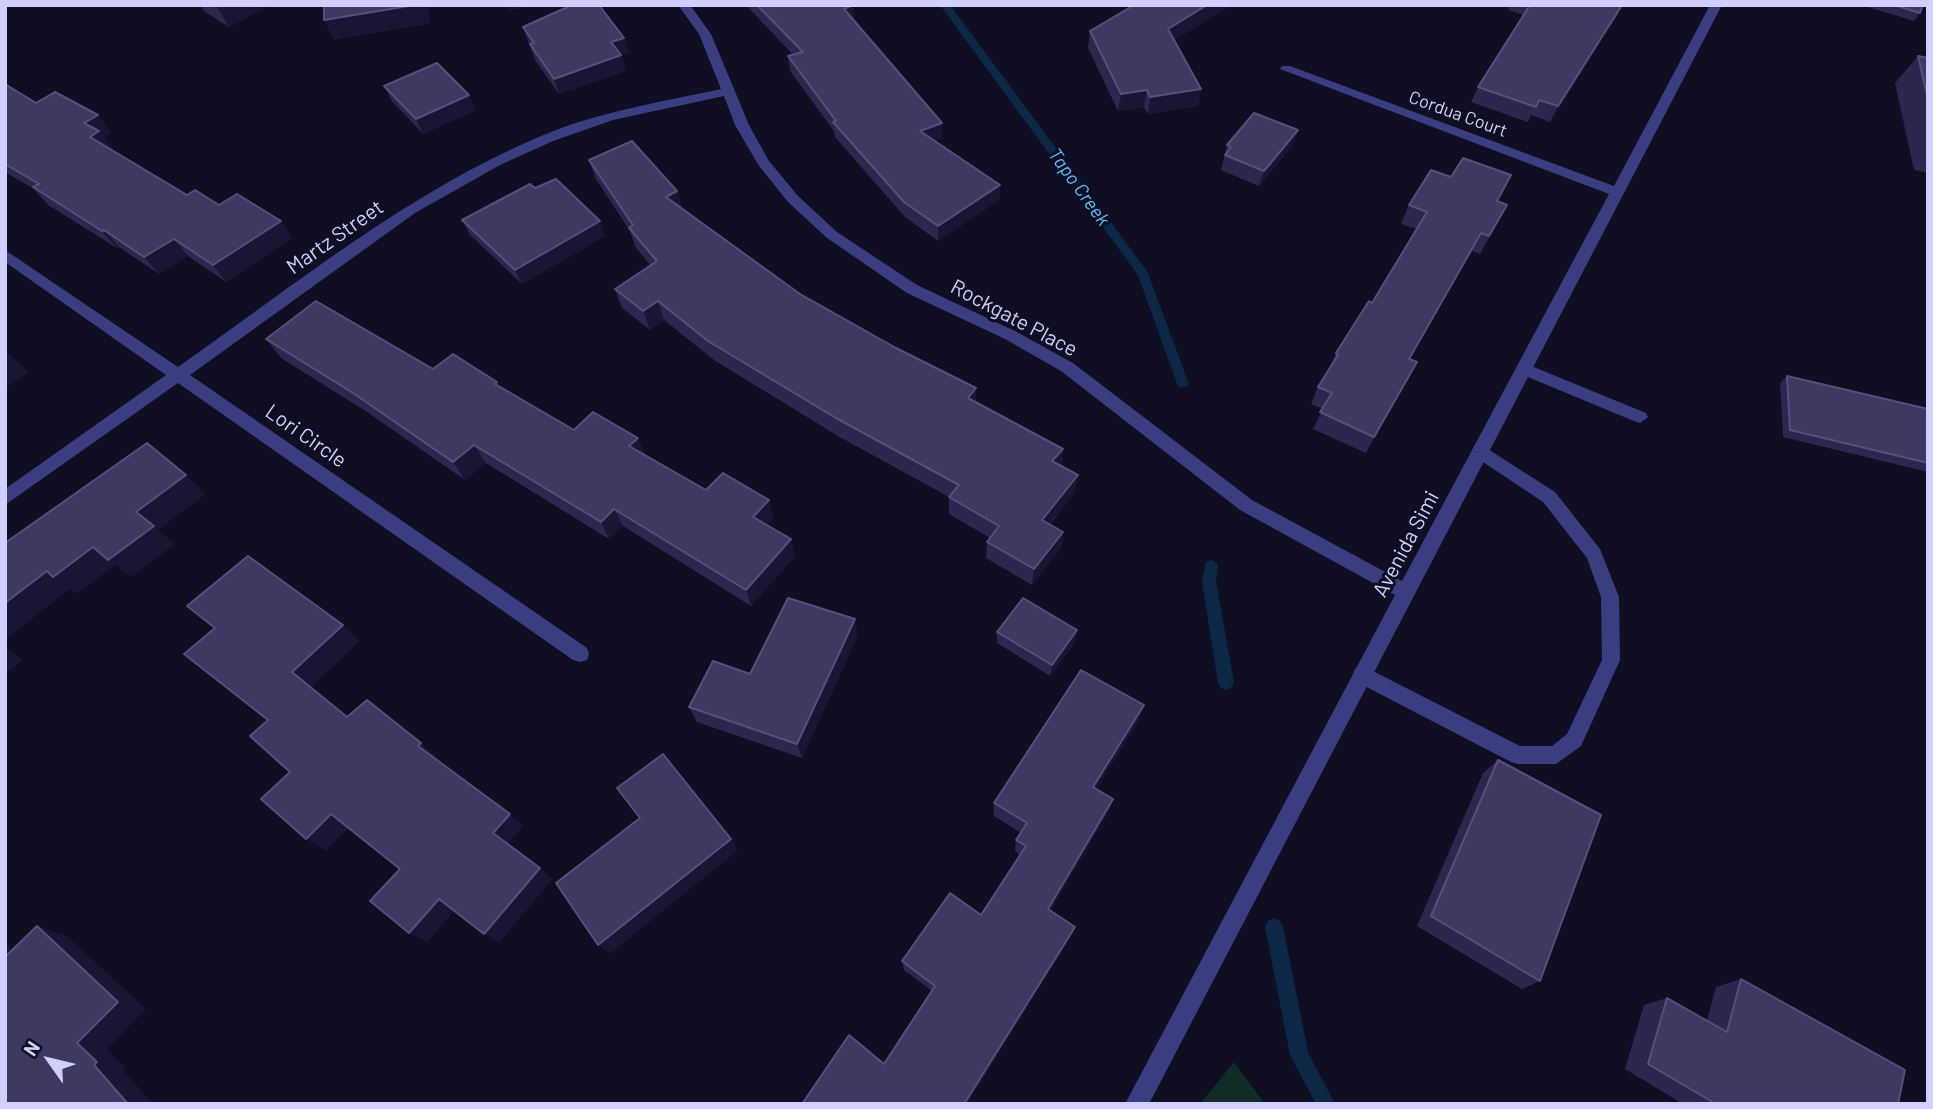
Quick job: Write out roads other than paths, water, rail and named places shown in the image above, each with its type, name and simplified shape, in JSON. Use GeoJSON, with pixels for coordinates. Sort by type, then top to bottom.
{"type":"FeatureCollection","features":[{"type":"Feature","properties":{"kind":"street","name":"Rockgate Place"},"geometry":{"type":"LineString","coordinates":[[684,5],[705,34],[742,125],[764,163],[793,199],[832,235],[912,289],[1010,335],[1067,367],[1245,505],[1406,592]]}},
{"type":"Feature","properties":{"kind":"street","name":"Avenida Simi"},"geometry":{"type":"LineString","coordinates":[[1136,1104],[1716,5]]}},
{"type":"Feature","properties":{"kind":"street","name":"Cordua Court"},"geometry":{"type":"LineString","coordinates":[[1286,69],[1617,192]]}},
{"type":"Feature","properties":{"kind":"street","name":"Martz Street"},"geometry":{"type":"LineString","coordinates":[[5,498],[410,210],[495,162],[548,138],[610,117],[729,91]]}},
{"type":"Feature","properties":{"kind":"street","name":"Lori Circle"},"geometry":{"type":"LineString","coordinates":[[5,255],[580,654]]}},
{"type":"Feature","properties":{"kind":"street"},"geometry":{"type":"LineString","coordinates":[[1524,369],[1640,417]]}},
{"type":"Feature","properties":{"kind":"street"},"geometry":{"type":"LineString","coordinates":[[1362,675],[1518,755],[1556,755],[1574,740],[1611,660],[1610,597],[1594,554],[1549,497],[1480,451]]}},
{"type":"Feature","properties":{"kind":"waterway","name":"Tapo Creek"},"geometry":{"type":"LineString","coordinates":[[945,5],[1143,274],[1183,384]]}},
{"type":"Feature","properties":{"kind":"waterway","name":"Tapo Creek"},"geometry":{"type":"LineString","coordinates":[[1211,566],[1209,581],[1226,683]]}},
{"type":"Feature","properties":{"kind":"waterway","name":"Tapo Creek"},"geometry":{"type":"LineString","coordinates":[[1274,927],[1299,1055],[1326,1104]]}}]}
